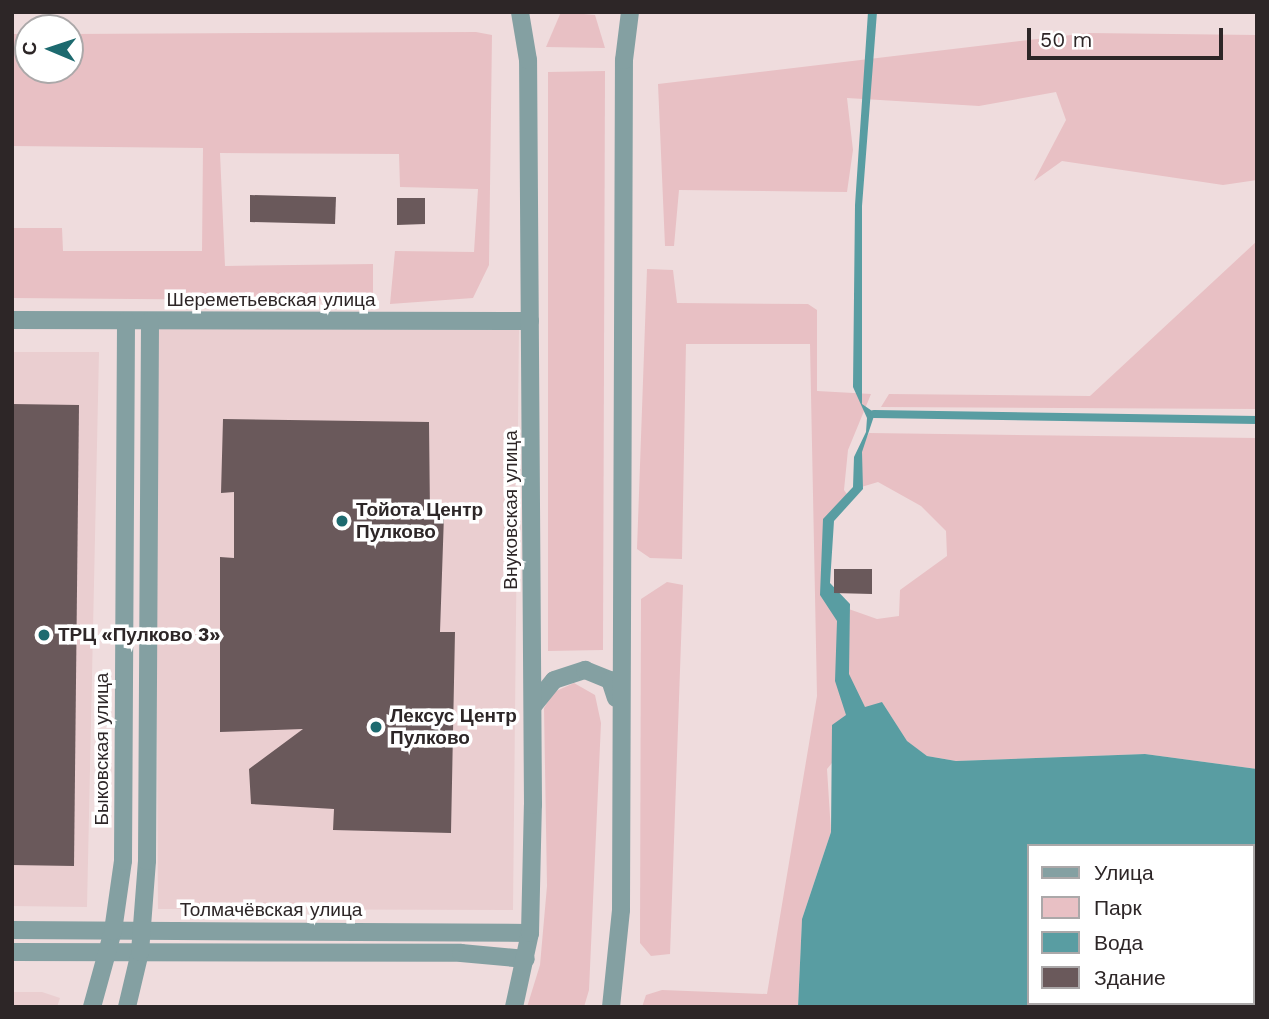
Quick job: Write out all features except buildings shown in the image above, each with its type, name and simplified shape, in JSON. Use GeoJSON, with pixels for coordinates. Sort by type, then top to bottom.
{"type":"FeatureCollection","features":[{"type":"Feature","properties":{"kind":"street","name":"Внуковская улица"},"geometry":{"type":"LineString","coordinates":[[514,1007],[530,933],[533,706],[528,61],[520,12]]}},
{"type":"Feature","properties":{"kind":"street"},"geometry":{"type":"LineString","coordinates":[[611,1007],[621,909],[624,60],[630,12]]}},
{"type":"Feature","properties":{"kind":"street","name":"Шереметьевская улица"},"geometry":{"type":"LineString","coordinates":[[12,320],[530,321]]}},
{"type":"Feature","properties":{"kind":"street","name":"Быковская улица"},"geometry":{"type":"LineString","coordinates":[[92,1007],[113,931],[122,861],[126,321]]}},
{"type":"Feature","properties":{"kind":"street"},"geometry":{"type":"LineString","coordinates":[[127,1007],[140,952],[142,931],[150,321]]}},
{"type":"Feature","properties":{"kind":"street"},"geometry":{"type":"LineString","coordinates":[[533,706],[554,680],[585,670],[610,680],[620,711]]}},
{"type":"Feature","properties":{"kind":"street","name":"Толмачёвская улица"},"geometry":{"type":"LineString","coordinates":[[12,930],[530,933]]}},
{"type":"Feature","properties":{"kind":"street"},"geometry":{"type":"LineString","coordinates":[[12,952],[461,953],[526,959]]}},
{"type":"Feature","properties":{"kind":"shaded area"},"geometry":{"type":"Polygon","coordinates":[[[155,317],[519,325],[513,910],[158,909],[155,317]]]}},
{"type":"Feature","properties":{"kind":"shaded area","name":"ТРЦ «Пулково 3»"},"geometry":{"type":"Polygon","coordinates":[[[12,352],[99,352],[87,907],[12,906],[12,352]]]}},
{"type":"Feature","properties":{"kind":"shaded area"},"geometry":{"type":"Polygon","coordinates":[[[12,992],[42,992],[60,998],[57,1007],[12,1007],[12,992]]]}},
{"type":"Feature","properties":{"kind":"green space"},"geometry":{"type":"Polygon","coordinates":[[[561,12],[595,15],[605,48],[546,47],[561,12]]]}},
{"type":"Feature","properties":{"kind":"green space"},"geometry":{"type":"Polygon","coordinates":[[[476,32],[492,35],[489,265],[473,298],[390,304],[395,251],[474,252],[478,189],[400,187],[399,154],[220,153],[225,266],[373,264],[373,301],[12,298],[12,228],[62,228],[63,251],[202,251],[203,148],[12,146],[12,34],[14,84],[84,84],[84,34],[476,32]]]}},
{"type":"Feature","properties":{"kind":"green space"},"geometry":{"type":"Polygon","coordinates":[[[1088,33],[1257,35],[1257,180],[1223,185],[1062,161],[1034,181],[1066,120],[1056,92],[979,106],[847,98],[853,150],[847,192],[679,190],[674,246],[665,246],[658,84],[1088,33]]]}},
{"type":"Feature","properties":{"kind":"green space"},"geometry":{"type":"Polygon","coordinates":[[[605,71],[603,650],[548,651],[548,72],[605,71]]]}},
{"type":"Feature","properties":{"kind":"green space"},"geometry":{"type":"Polygon","coordinates":[[[1257,241],[1257,409],[881,407],[889,394],[1090,396],[1257,241]]]}},
{"type":"Feature","properties":{"kind":"green space"},"geometry":{"type":"Polygon","coordinates":[[[647,269],[673,270],[677,303],[808,304],[817,310],[817,391],[871,394],[848,450],[844,490],[849,497],[828,519],[824,586],[843,607],[877,619],[899,616],[900,590],[947,556],[946,531],[921,506],[878,482],[858,488],[859,452],[869,433],[1257,438],[1257,769],[1145,754],[956,761],[927,756],[907,742],[882,702],[827,769],[831,832],[802,919],[798,1007],[642,1007],[646,995],[662,990],[767,994],[817,696],[810,344],[686,344],[682,559],[650,558],[637,549],[647,269]]]}},
{"type":"Feature","properties":{"kind":"green space"},"geometry":{"type":"Polygon","coordinates":[[[667,582],[683,585],[670,954],[651,956],[640,943],[641,599],[667,582]]]}},
{"type":"Feature","properties":{"kind":"green space"},"geometry":{"type":"Polygon","coordinates":[[[574,683],[595,695],[601,723],[589,990],[584,1007],[527,1007],[540,965],[547,886],[544,708],[554,692],[574,683]]]}},
{"type":"Feature","properties":{"kind":"water"},"geometry":{"type":"Polygon","coordinates":[[[868,12],[877,12],[862,206],[862,404],[875,413],[862,452],[863,489],[834,521],[830,583],[850,604],[849,674],[865,707],[882,702],[907,741],[927,756],[956,761],[1145,754],[1257,769],[1257,1007],[798,1007],[802,919],[831,832],[832,725],[846,715],[835,681],[837,621],[820,595],[823,519],[853,487],[854,457],[866,432],[867,418],[853,387],[855,205],[868,12]]]}},
{"type":"Feature","properties":{"kind":"waterway"},"geometry":{"type":"LineString","coordinates":[[874,414],[1257,420]]}},
{"type":"Feature","properties":{"kind":"place","name":"Тойота Центр Пулково"},"geometry":{"type":"Point","coordinates":[342,521]}},
{"type":"Feature","properties":{"kind":"place","name":"ТРЦ «Пулково 3»"},"geometry":{"type":"Point","coordinates":[44,635]}},
{"type":"Feature","properties":{"kind":"place","name":"Лексус Центр Пулково"},"geometry":{"type":"Point","coordinates":[376,727]}}]}
